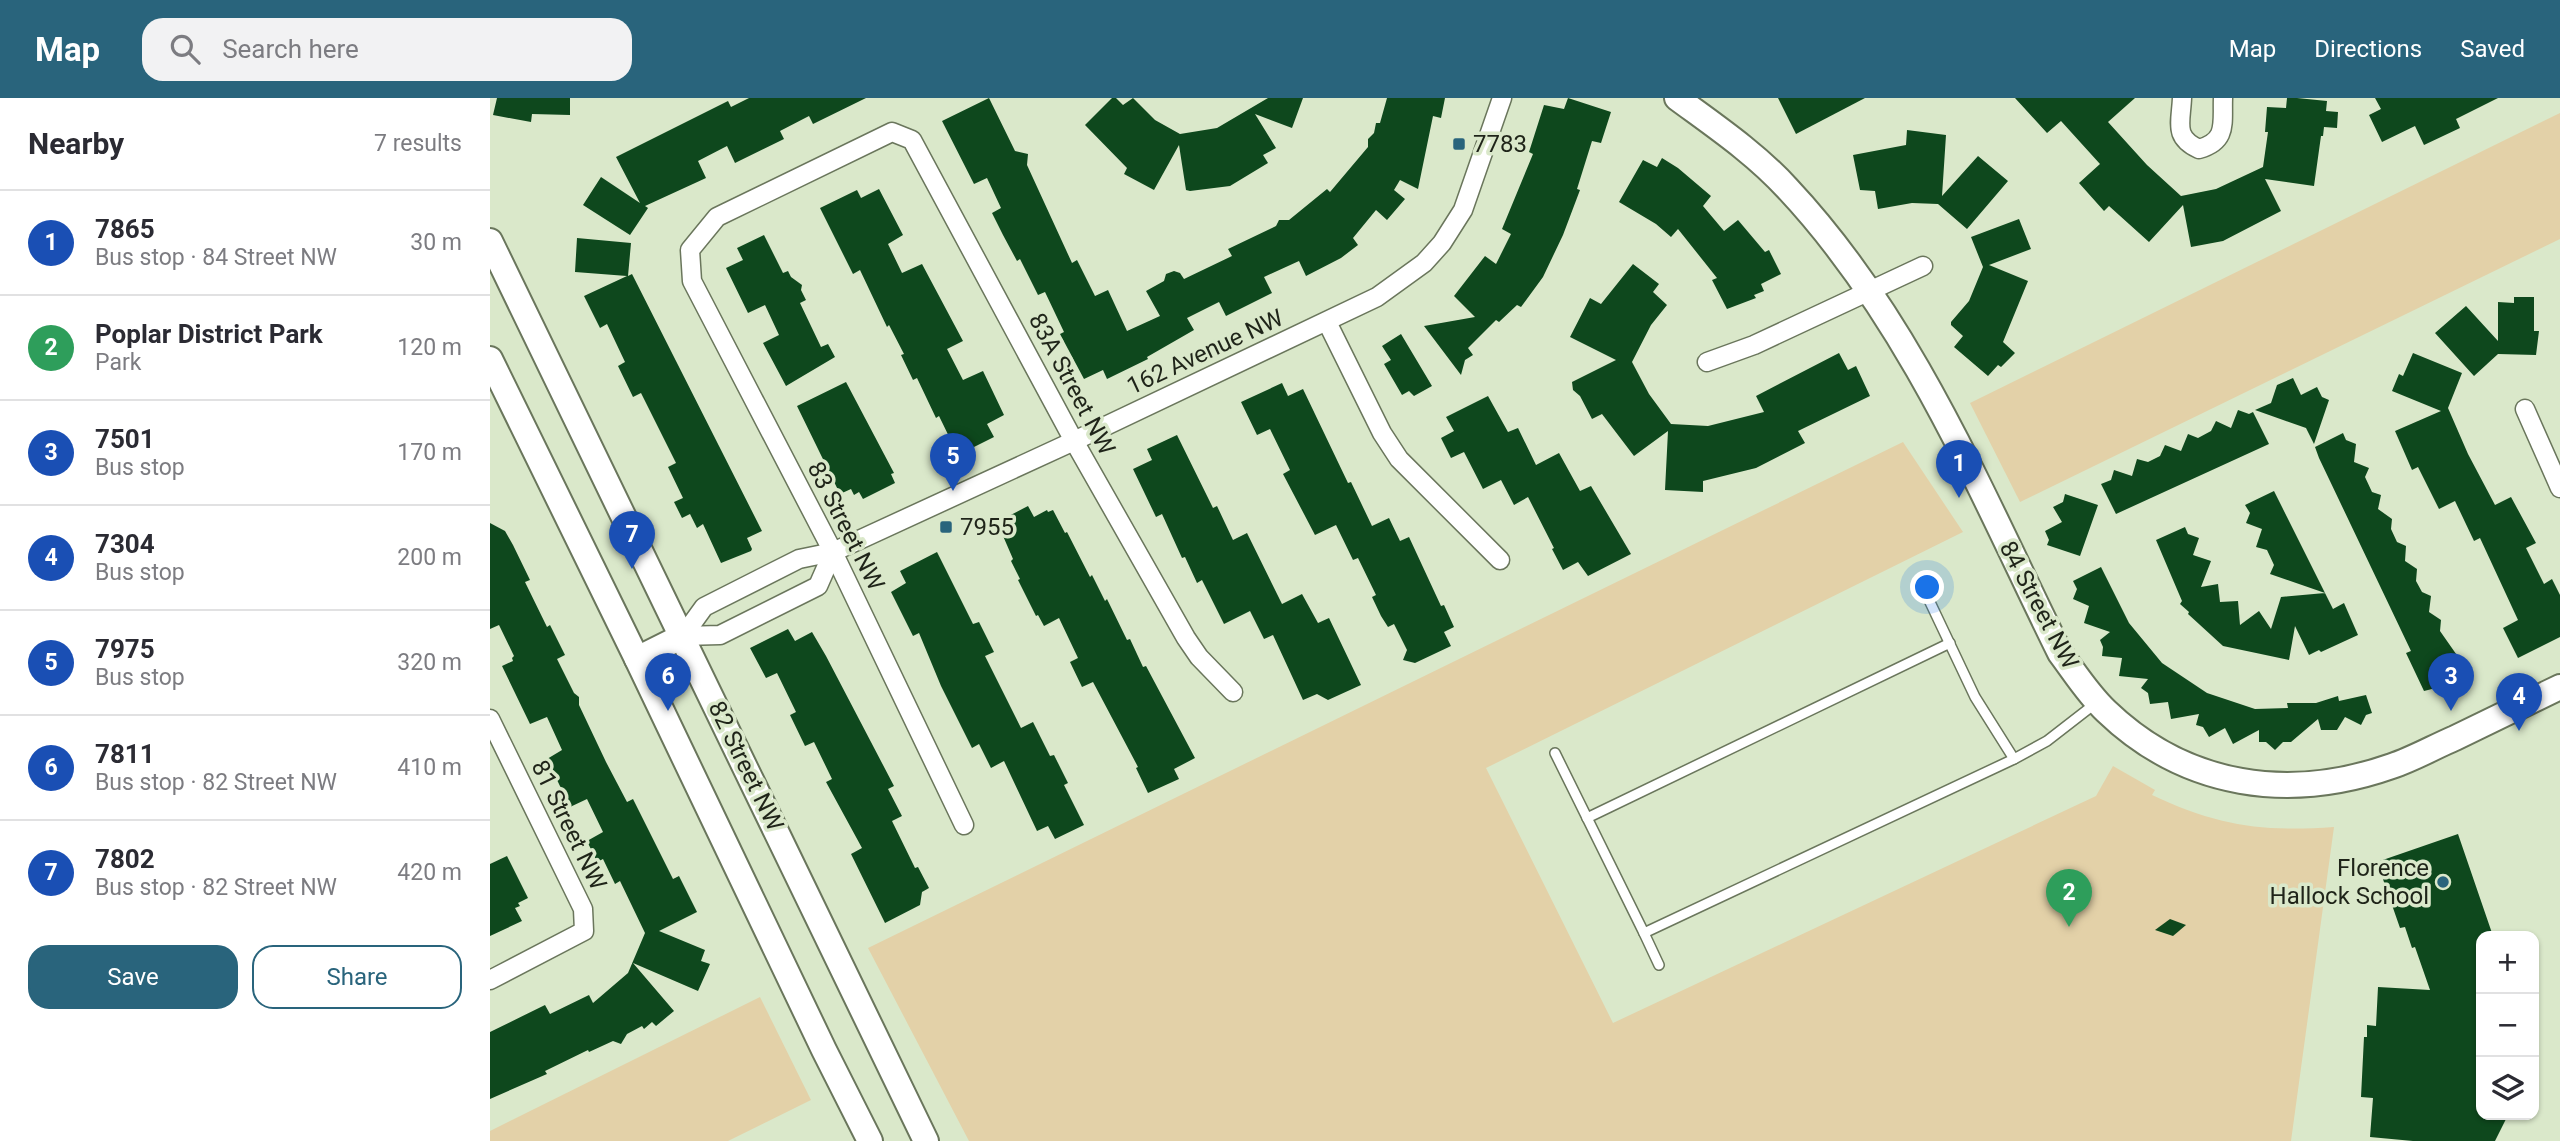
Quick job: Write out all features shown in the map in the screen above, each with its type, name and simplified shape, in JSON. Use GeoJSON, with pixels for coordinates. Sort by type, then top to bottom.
{"type":"FeatureCollection","features":[{"type":"Feature","properties":{"kind":"main road","name":"84 Street NW"},"geometry":{"type":"LineString","coordinates":[[1690,102],[1787,187],[1869,291],[1926,384],[2060,653],[2098,702],[2127,729],[2160,751],[2220,778],[2281,787],[2318,785],[2393,766],[2560,687]]}},
{"type":"Feature","properties":{"kind":"main road","name":"82 Street NW"},"geometry":{"type":"LineString","coordinates":[[490,241],[926,1141]]}},
{"type":"Feature","properties":{"kind":"main road"},"geometry":{"type":"LineString","coordinates":[[490,359],[870,1141]]}},
{"type":"Feature","properties":{"kind":"main road"},"geometry":{"type":"LineString","coordinates":[[637,659],[683,636]]}},
{"type":"Feature","properties":{"kind":"street","name":"162 Avenue NW"},"geometry":{"type":"LineString","coordinates":[[683,636],[704,607],[799,559],[833,552],[1377,297],[1424,263],[1442,243],[1463,210],[1502,98]]}},
{"type":"Feature","properties":{"kind":"street"},"geometry":{"type":"LineString","coordinates":[[2182,98],[2180,134],[2186,143],[2199,149],[2212,145],[2222,134],[2223,98]]}},
{"type":"Feature","properties":{"kind":"street","name":"83A Street NW"},"geometry":{"type":"LineString","coordinates":[[690,250],[717,217],[892,132],[912,140],[1074,441],[1186,638],[1199,657],[1233,692]]}},
{"type":"Feature","properties":{"kind":"street","name":"83 Street NW"},"geometry":{"type":"LineString","coordinates":[[690,250],[692,281],[833,552],[964,825]]}},
{"type":"Feature","properties":{"kind":"street"},"geometry":{"type":"LineString","coordinates":[[1707,362],[1754,345],[1923,265]]}},
{"type":"Feature","properties":{"kind":"street"},"geometry":{"type":"LineString","coordinates":[[1327,322],[1382,433],[1399,459],[1500,560]]}},
{"type":"Feature","properties":{"kind":"street"},"geometry":{"type":"LineString","coordinates":[[2525,409],[2560,488]]}},
{"type":"Feature","properties":{"kind":"street"},"geometry":{"type":"LineString","coordinates":[[683,636],[720,635],[818,586],[833,552]]}},
{"type":"Feature","properties":{"kind":"street","name":"81 Street NW"},"geometry":{"type":"LineString","coordinates":[[490,719],[583,909],[584,931],[490,980]]}},
{"type":"Feature","properties":{"kind":"lane"},"geometry":{"type":"LineString","coordinates":[[1920,581],[1975,697],[2014,760]]}},
{"type":"Feature","properties":{"kind":"lane"},"geometry":{"type":"LineString","coordinates":[[1587,818],[1950,643]]}},
{"type":"Feature","properties":{"kind":"lane"},"geometry":{"type":"LineString","coordinates":[[1644,933],[2014,760],[2047,741],[2098,702]]}},
{"type":"Feature","properties":{"kind":"lane"},"geometry":{"type":"LineString","coordinates":[[1555,754],[1659,965]]}},
{"type":"Feature","properties":{"kind":"shaded area"},"geometry":{"type":"Polygon","coordinates":[[[2560,113],[2560,239],[2020,502],[1970,403],[2560,113]]]}},
{"type":"Feature","properties":{"kind":"shaded area"},"geometry":{"type":"Polygon","coordinates":[[[1903,442],[1963,532],[1486,768],[1613,1023],[2096,796],[2113,766],[2155,790],[2152,795],[2198,814],[2262,827],[2334,827],[2291,1141],[969,1141],[868,948],[1903,442]]]}},
{"type":"Feature","properties":{"kind":"shaded area"},"geometry":{"type":"Polygon","coordinates":[[[760,997],[811,1100],[728,1141],[490,1141],[490,1131],[760,997]]]}},
{"type":"Feature","properties":{"kind":"building"},"geometry":{"type":"Polygon","coordinates":[[[497,98],[570,98],[570,115],[532,114],[531,122],[493,115],[497,98]]]}},
{"type":"Feature","properties":{"kind":"building"},"geometry":{"type":"Polygon","coordinates":[[[749,98],[866,98],[813,124],[809,116],[780,131],[784,139],[735,163],[727,146],[698,161],[706,178],[645,206],[648,208],[630,235],[583,205],[601,177],[640,203],[616,157],[728,101],[731,107],[749,98]]]}},
{"type":"Feature","properties":{"kind":"building"},"geometry":{"type":"Polygon","coordinates":[[[989,98],[1015,151],[1028,154],[1027,165],[1072,263],[1077,260],[1095,296],[1108,290],[1127,331],[1160,316],[1146,291],[1164,281],[1166,274],[1174,271],[1180,273],[1184,279],[1232,256],[1228,249],[1276,226],[1279,220],[1289,220],[1327,189],[1330,192],[1368,147],[1368,139],[1374,133],[1376,123],[1380,123],[1387,98],[1445,98],[1441,118],[1433,116],[1418,189],[1400,180],[1394,190],[1405,199],[1387,220],[1376,210],[1353,238],[1358,245],[1341,258],[1306,276],[1299,261],[1264,277],[1272,293],[1226,316],[1219,302],[1187,318],[1194,330],[1147,357],[1148,359],[1107,379],[1103,370],[1084,379],[1060,334],[1064,332],[1045,292],[1038,295],[992,213],[1001,208],[987,178],[974,184],[942,121],[989,98]]]}},
{"type":"Feature","properties":{"kind":"building"},"geometry":{"type":"Polygon","coordinates":[[[1112,98],[1116,98],[1123,105],[1133,98],[1155,120],[1180,134],[1217,128],[1268,98],[1303,98],[1292,128],[1255,114],[1276,148],[1263,155],[1268,163],[1230,186],[1190,191],[1186,190],[1179,145],[1154,190],[1124,174],[1127,168],[1085,125],[1112,98]]]}},
{"type":"Feature","properties":{"kind":"building"},"geometry":{"type":"Polygon","coordinates":[[[1568,98],[1611,112],[1601,143],[1592,141],[1577,189],[1580,190],[1543,277],[1521,307],[1517,305],[1499,322],[1496,320],[1468,348],[1473,355],[1465,360],[1461,375],[1424,326],[1475,317],[1454,296],[1485,256],[1496,264],[1511,234],[1502,229],[1533,154],[1529,152],[1544,105],[1564,109],[1568,98]]]}},
{"type":"Feature","properties":{"kind":"building"},"geometry":{"type":"Polygon","coordinates":[[[1778,98],[1865,98],[1796,134],[1778,98]]]}},
{"type":"Feature","properties":{"kind":"building"},"geometry":{"type":"Polygon","coordinates":[[[2015,98],[2135,98],[2108,122],[2147,165],[2181,196],[2216,189],[2263,167],[2268,132],[2265,132],[2267,107],[2286,108],[2287,98],[2327,101],[2326,111],[2338,112],[2337,128],[2324,127],[2314,186],[2265,179],[2281,211],[2223,241],[2191,247],[2183,205],[2149,242],[2109,206],[2104,211],[2079,183],[2100,164],[2061,121],[2047,133],[2015,98]]]}},
{"type":"Feature","properties":{"kind":"building"},"geometry":{"type":"Polygon","coordinates":[[[2375,98],[2498,98],[2456,119],[2460,128],[2424,145],[2415,126],[2382,142],[2369,115],[2381,109],[2375,98]]]}},
{"type":"Feature","properties":{"kind":"building"},"geometry":{"type":"Polygon","coordinates":[[[1907,130],[1946,135],[1942,196],[1978,156],[2008,181],[1967,229],[1938,204],[1912,203],[1878,209],[1875,191],[1860,190],[1853,155],[1906,145],[1907,130]]]}},
{"type":"Feature","properties":{"kind":"building"},"geometry":{"type":"Polygon","coordinates":[[[1662,158],[1711,196],[1703,206],[1724,231],[1738,220],[1765,252],[1769,250],[1781,274],[1761,284],[1764,291],[1754,295],[1756,298],[1727,309],[1712,280],[1717,278],[1678,229],[1671,237],[1656,224],[1619,202],[1643,160],[1657,167],[1662,158]]]}},
{"type":"Feature","properties":{"kind":"building"},"geometry":{"type":"Polygon","coordinates":[[[879,189],[903,235],[888,244],[902,273],[922,264],[963,341],[947,349],[963,380],[983,371],[1004,415],[987,424],[994,437],[958,455],[917,378],[913,380],[901,355],[904,354],[889,325],[887,327],[860,270],[853,274],[820,208],[857,190],[861,198],[879,189]]]}},
{"type":"Feature","properties":{"kind":"building"},"geometry":{"type":"Polygon","coordinates":[[[2019,219],[2031,249],[1989,265],[2028,281],[2003,342],[2015,353],[1988,376],[1954,347],[1963,336],[1951,322],[1969,301],[1983,267],[1971,237],[2019,219]]]}},
{"type":"Feature","properties":{"kind":"building"},"geometry":{"type":"Polygon","coordinates":[[[764,235],[783,273],[788,271],[791,277],[802,285],[801,290],[806,300],[800,303],[821,347],[828,344],[835,357],[786,386],[763,343],[779,335],[765,305],[748,313],[726,268],[743,260],[737,248],[764,235]]]}},
{"type":"Feature","properties":{"kind":"building"},"geometry":{"type":"Polygon","coordinates":[[[577,238],[631,243],[628,276],[632,274],[762,531],[747,538],[751,551],[721,563],[703,524],[697,528],[690,514],[682,518],[674,502],[683,498],[668,467],[676,463],[641,393],[633,397],[618,366],[625,362],[607,324],[600,328],[584,296],[627,276],[575,272],[577,238]]]}},
{"type":"Feature","properties":{"kind":"building"},"geometry":{"type":"Polygon","coordinates":[[[1633,264],[1659,284],[1653,292],[1667,305],[1651,325],[1632,362],[1649,394],[1671,424],[1708,426],[1764,412],[1756,396],[1839,353],[1848,370],[1856,366],[1870,396],[1798,431],[1805,443],[1756,468],[1703,481],[1703,492],[1665,490],[1668,431],[1634,456],[1602,414],[1592,419],[1580,396],[1573,390],[1572,382],[1616,360],[1570,337],[1590,298],[1601,304],[1633,264]]]}},
{"type":"Feature","properties":{"kind":"building"},"geometry":{"type":"Polygon","coordinates":[[[2514,297],[2534,297],[2534,331],[2539,331],[2536,355],[2498,354],[2474,376],[2435,333],[2466,306],[2498,341],[2498,302],[2514,303],[2514,297]]]}},
{"type":"Feature","properties":{"kind":"building"},"geometry":{"type":"Polygon","coordinates":[[[1401,334],[1432,386],[1414,396],[1409,391],[1402,395],[1384,364],[1391,360],[1382,346],[1401,334]]]}},
{"type":"Feature","properties":{"kind":"building"},"geometry":{"type":"Polygon","coordinates":[[[2413,353],[2462,373],[2448,408],[2468,454],[2495,505],[2511,497],[2536,543],[2526,548],[2544,584],[2552,579],[2560,595],[2560,637],[2518,658],[2503,628],[2518,620],[2480,538],[2474,541],[2455,501],[2439,509],[2418,467],[2412,470],[2395,431],[2441,411],[2392,391],[2399,374],[2403,376],[2413,353]]]}},
{"type":"Feature","properties":{"kind":"building"},"geometry":{"type":"Polygon","coordinates":[[[2293,378],[2301,395],[2317,387],[2322,397],[2329,400],[2314,444],[2306,428],[2255,410],[2271,403],[2277,385],[2293,378]]]}},
{"type":"Feature","properties":{"kind":"building"},"geometry":{"type":"Polygon","coordinates":[[[846,382],[894,473],[891,474],[895,483],[863,499],[859,492],[854,495],[851,489],[840,494],[797,406],[846,382]]]}},
{"type":"Feature","properties":{"kind":"building"},"geometry":{"type":"Polygon","coordinates":[[[1282,383],[1288,396],[1303,389],[1372,526],[1389,518],[1400,541],[1409,537],[1441,606],[1444,605],[1454,627],[1444,632],[1451,646],[1415,663],[1403,660],[1407,650],[1394,624],[1388,627],[1381,616],[1372,597],[1376,595],[1358,558],[1353,560],[1336,525],[1315,535],[1283,474],[1290,470],[1270,429],[1257,435],[1241,402],[1282,383]]]}},
{"type":"Feature","properties":{"kind":"building"},"geometry":{"type":"Polygon","coordinates":[[[1488,396],[1508,432],[1518,428],[1536,465],[1559,453],[1580,491],[1591,486],[1631,554],[1588,576],[1578,562],[1563,570],[1528,497],[1514,505],[1501,480],[1483,489],[1464,452],[1451,458],[1441,438],[1454,431],[1446,417],[1488,396]]]}},
{"type":"Feature","properties":{"kind":"building"},"geometry":{"type":"Polygon","coordinates":[[[2238,410],[2249,414],[2253,412],[2269,444],[2116,514],[2101,484],[2111,480],[2114,470],[2132,476],[2137,459],[2148,462],[2160,456],[2165,445],[2181,451],[2188,434],[2198,438],[2211,431],[2216,421],[2231,428],[2238,410]]]}},
{"type":"Feature","properties":{"kind":"building"},"geometry":{"type":"Polygon","coordinates":[[[2343,433],[2346,440],[2356,444],[2354,462],[2369,468],[2365,477],[2372,492],[2381,495],[2378,509],[2392,519],[2391,529],[2397,542],[2406,546],[2405,561],[2417,569],[2416,581],[2422,592],[2431,596],[2429,612],[2441,620],[2440,631],[2461,661],[2461,675],[2432,689],[2424,691],[2406,653],[2411,651],[2315,447],[2343,433]]]}},
{"type":"Feature","properties":{"kind":"building"},"geometry":{"type":"Polygon","coordinates":[[[1177,435],[1213,508],[1217,506],[1233,540],[1247,533],[1282,604],[1302,594],[1318,623],[1329,618],[1361,685],[1328,700],[1317,694],[1303,700],[1273,635],[1264,639],[1250,611],[1224,624],[1202,580],[1197,583],[1185,557],[1182,558],[1162,514],[1156,517],[1133,469],[1152,460],[1147,449],[1177,435]]]}},
{"type":"Feature","properties":{"kind":"building"},"geometry":{"type":"Polygon","coordinates":[[[2274,491],[2325,593],[2270,574],[2274,565],[2267,550],[2256,547],[2262,529],[2246,523],[2250,513],[2245,505],[2274,491]]]}},
{"type":"Feature","properties":{"kind":"building"},"geometry":{"type":"Polygon","coordinates":[[[2065,494],[2098,505],[2080,556],[2047,545],[2049,540],[2045,531],[2062,522],[2053,507],[2063,502],[2065,494]]]}},
{"type":"Feature","properties":{"kind":"building"},"geometry":{"type":"Polygon","coordinates":[[[1028,506],[1034,517],[1053,510],[1090,577],[1092,575],[1105,601],[1107,599],[1127,640],[1130,639],[1143,667],[1146,666],[1195,758],[1174,769],[1179,779],[1148,793],[1136,768],[1138,767],[1093,682],[1082,687],[1070,662],[1078,658],[1059,618],[1044,626],[1038,615],[1036,616],[1018,580],[1020,579],[1011,561],[1013,559],[997,522],[1028,506]]]}},
{"type":"Feature","properties":{"kind":"building"},"geometry":{"type":"Polygon","coordinates":[[[490,523],[505,531],[513,545],[530,580],[525,582],[547,627],[550,625],[565,655],[557,659],[574,693],[579,697],[579,705],[627,802],[633,799],[673,879],[679,876],[697,912],[659,931],[705,950],[701,961],[710,964],[698,991],[633,963],[674,1011],[656,1026],[652,1022],[644,1029],[642,1026],[627,1034],[621,1044],[613,1041],[589,1052],[588,1050],[545,1071],[547,1074],[490,1099],[490,1032],[545,1005],[550,1014],[589,995],[593,1003],[628,973],[645,933],[620,881],[615,884],[603,859],[597,862],[587,841],[603,832],[587,799],[570,807],[547,759],[562,750],[547,717],[530,724],[502,666],[513,661],[514,656],[499,625],[490,629],[490,523]]]}},
{"type":"Feature","properties":{"kind":"building"},"geometry":{"type":"Polygon","coordinates":[[[2185,527],[2188,534],[2199,538],[2193,555],[2211,561],[2201,587],[2218,584],[2220,602],[2238,601],[2240,625],[2259,611],[2271,629],[2281,597],[2325,593],[2333,609],[2344,603],[2358,635],[2309,655],[2295,626],[2289,660],[2223,646],[2180,604],[2182,601],[2156,540],[2185,527]]]}},
{"type":"Feature","properties":{"kind":"building"},"geometry":{"type":"Polygon","coordinates":[[[937,552],[973,624],[979,622],[994,652],[985,656],[1021,728],[1033,722],[1050,756],[1054,755],[1068,783],[1064,785],[1084,825],[1055,839],[1048,826],[1037,831],[1004,761],[991,768],[979,744],[972,748],[941,686],[919,633],[913,636],[891,592],[906,583],[900,571],[937,552]]]}},
{"type":"Feature","properties":{"kind":"building"},"geometry":{"type":"Polygon","coordinates":[[[2101,567],[2129,623],[2162,663],[2207,693],[2255,709],[2288,708],[2287,703],[2316,703],[2338,696],[2339,701],[2366,695],[2372,713],[2366,715],[2361,725],[2345,717],[2337,730],[2321,730],[2318,719],[2291,742],[2283,742],[2275,750],[2266,742],[2259,742],[2259,730],[2233,744],[2225,728],[2209,737],[2203,727],[2196,725],[2199,714],[2171,719],[2168,702],[2150,704],[2148,693],[2141,688],[2148,679],[2119,676],[2122,658],[2102,656],[2103,647],[2100,640],[2110,632],[2084,623],[2089,606],[2073,599],[2077,589],[2073,581],[2101,567]]]}},
{"type":"Feature","properties":{"kind":"building"},"geometry":{"type":"Polygon","coordinates":[[[788,629],[795,641],[812,632],[826,656],[894,786],[888,789],[902,816],[892,821],[915,868],[918,867],[929,888],[922,892],[920,905],[885,923],[851,854],[862,848],[826,782],[832,779],[814,742],[805,746],[790,715],[796,712],[777,673],[766,678],[750,648],[788,629]]]}},
{"type":"Feature","properties":{"kind":"building"},"geometry":{"type":"Polygon","coordinates":[[[2458,834],[2491,931],[2476,931],[2476,1120],[2506,1120],[2495,1141],[2413,1141],[2370,1137],[2373,1098],[2361,1097],[2364,1037],[2367,1037],[2367,1025],[2376,1026],[2378,987],[2430,990],[2415,947],[2412,948],[2405,927],[2400,928],[2377,862],[2458,834]]]}},
{"type":"Feature","properties":{"kind":"building"},"geometry":{"type":"Polygon","coordinates":[[[507,856],[528,898],[518,903],[520,906],[515,908],[522,921],[490,936],[490,864],[507,856]]]}},
{"type":"Feature","properties":{"kind":"building"},"geometry":{"type":"Polygon","coordinates":[[[2170,919],[2186,925],[2173,936],[2155,930],[2170,919]]]}},
{"type":"Feature","properties":{"kind":"place","name":"7783"},"geometry":{"type":"Point","coordinates":[1459,144]}},
{"type":"Feature","properties":{"kind":"place","name":"7975"},"geometry":{"type":"Point","coordinates":[953,491]}},
{"type":"Feature","properties":{"kind":"place","name":"7865"},"geometry":{"type":"Point","coordinates":[1959,498]}},
{"type":"Feature","properties":{"kind":"place","name":"7955"},"geometry":{"type":"Point","coordinates":[946,527]}},
{"type":"Feature","properties":{"kind":"place","name":"7802"},"geometry":{"type":"Point","coordinates":[632,569]}},
{"type":"Feature","properties":{"kind":"place","name":"7811"},"geometry":{"type":"Point","coordinates":[668,711]}},
{"type":"Feature","properties":{"kind":"place","name":"7501"},"geometry":{"type":"Point","coordinates":[2451,711]}},
{"type":"Feature","properties":{"kind":"place","name":"7304"},"geometry":{"type":"Point","coordinates":[2519,731]}},
{"type":"Feature","properties":{"kind":"place","name":"Florence Hallock School"},"geometry":{"type":"Point","coordinates":[2443,882]}},
{"type":"Feature","properties":{"kind":"place","name":"Poplar District Park"},"geometry":{"type":"Point","coordinates":[2069,927]}}]}
